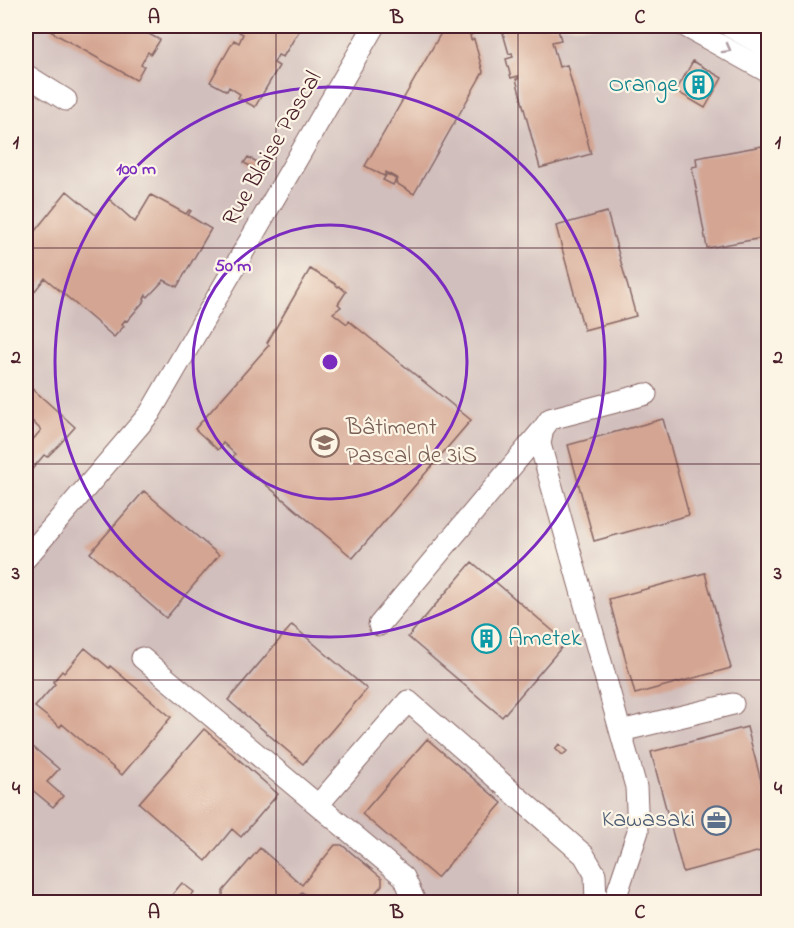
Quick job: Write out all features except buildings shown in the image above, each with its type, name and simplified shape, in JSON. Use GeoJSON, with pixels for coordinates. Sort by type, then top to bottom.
{"type":"FeatureCollection","features":[{"type":"Feature","properties":{"kind":"street","name":"Rue Blaise Pascal"},"geometry":{"type":"LineString","coordinates":[[26,558],[150,413],[374,26]]}},
{"type":"Feature","properties":{"kind":"street"},"geometry":{"type":"LineString","coordinates":[[685,26],[768,72]]}},
{"type":"Feature","properties":{"kind":"street"},"geometry":{"type":"LineString","coordinates":[[729,26],[768,48]]}},
{"type":"Feature","properties":{"kind":"street"},"geometry":{"type":"LineString","coordinates":[[26,75],[66,100]]}},
{"type":"Feature","properties":{"kind":"street"},"geometry":{"type":"LineString","coordinates":[[380,625],[550,419],[646,394]]}},
{"type":"Feature","properties":{"kind":"street"},"geometry":{"type":"LineString","coordinates":[[543,429],[540,444],[636,787],[638,831],[614,903]]}},
{"type":"Feature","properties":{"kind":"street"},"geometry":{"type":"LineString","coordinates":[[142,658],[404,877],[415,903]]}},
{"type":"Feature","properties":{"kind":"street"},"geometry":{"type":"LineString","coordinates":[[318,805],[408,701],[584,855],[595,874],[596,903]]}},
{"type":"Feature","properties":{"kind":"street"},"geometry":{"type":"LineString","coordinates":[[621,731],[733,704]]}},
{"type":"Feature","properties":{"kind":"shaded area"},"geometry":{"type":"Polygon","coordinates":[[[26,26],[768,26],[768,902],[26,902],[26,26]]]}},
{"type":"Feature","properties":{"kind":"place","name":"Orange"},"geometry":{"type":"Point","coordinates":[699,85]}},
{"type":"Feature","properties":{"kind":"place","name":"Bâtiment Pascal de 3iS"},"geometry":{"type":"Point","coordinates":[325,442]}},
{"type":"Feature","properties":{"kind":"place","name":"Ametek"},"geometry":{"type":"Point","coordinates":[487,639]}},
{"type":"Feature","properties":{"kind":"place","name":"Kawasaki"},"geometry":{"type":"Point","coordinates":[716,820]}}]}
